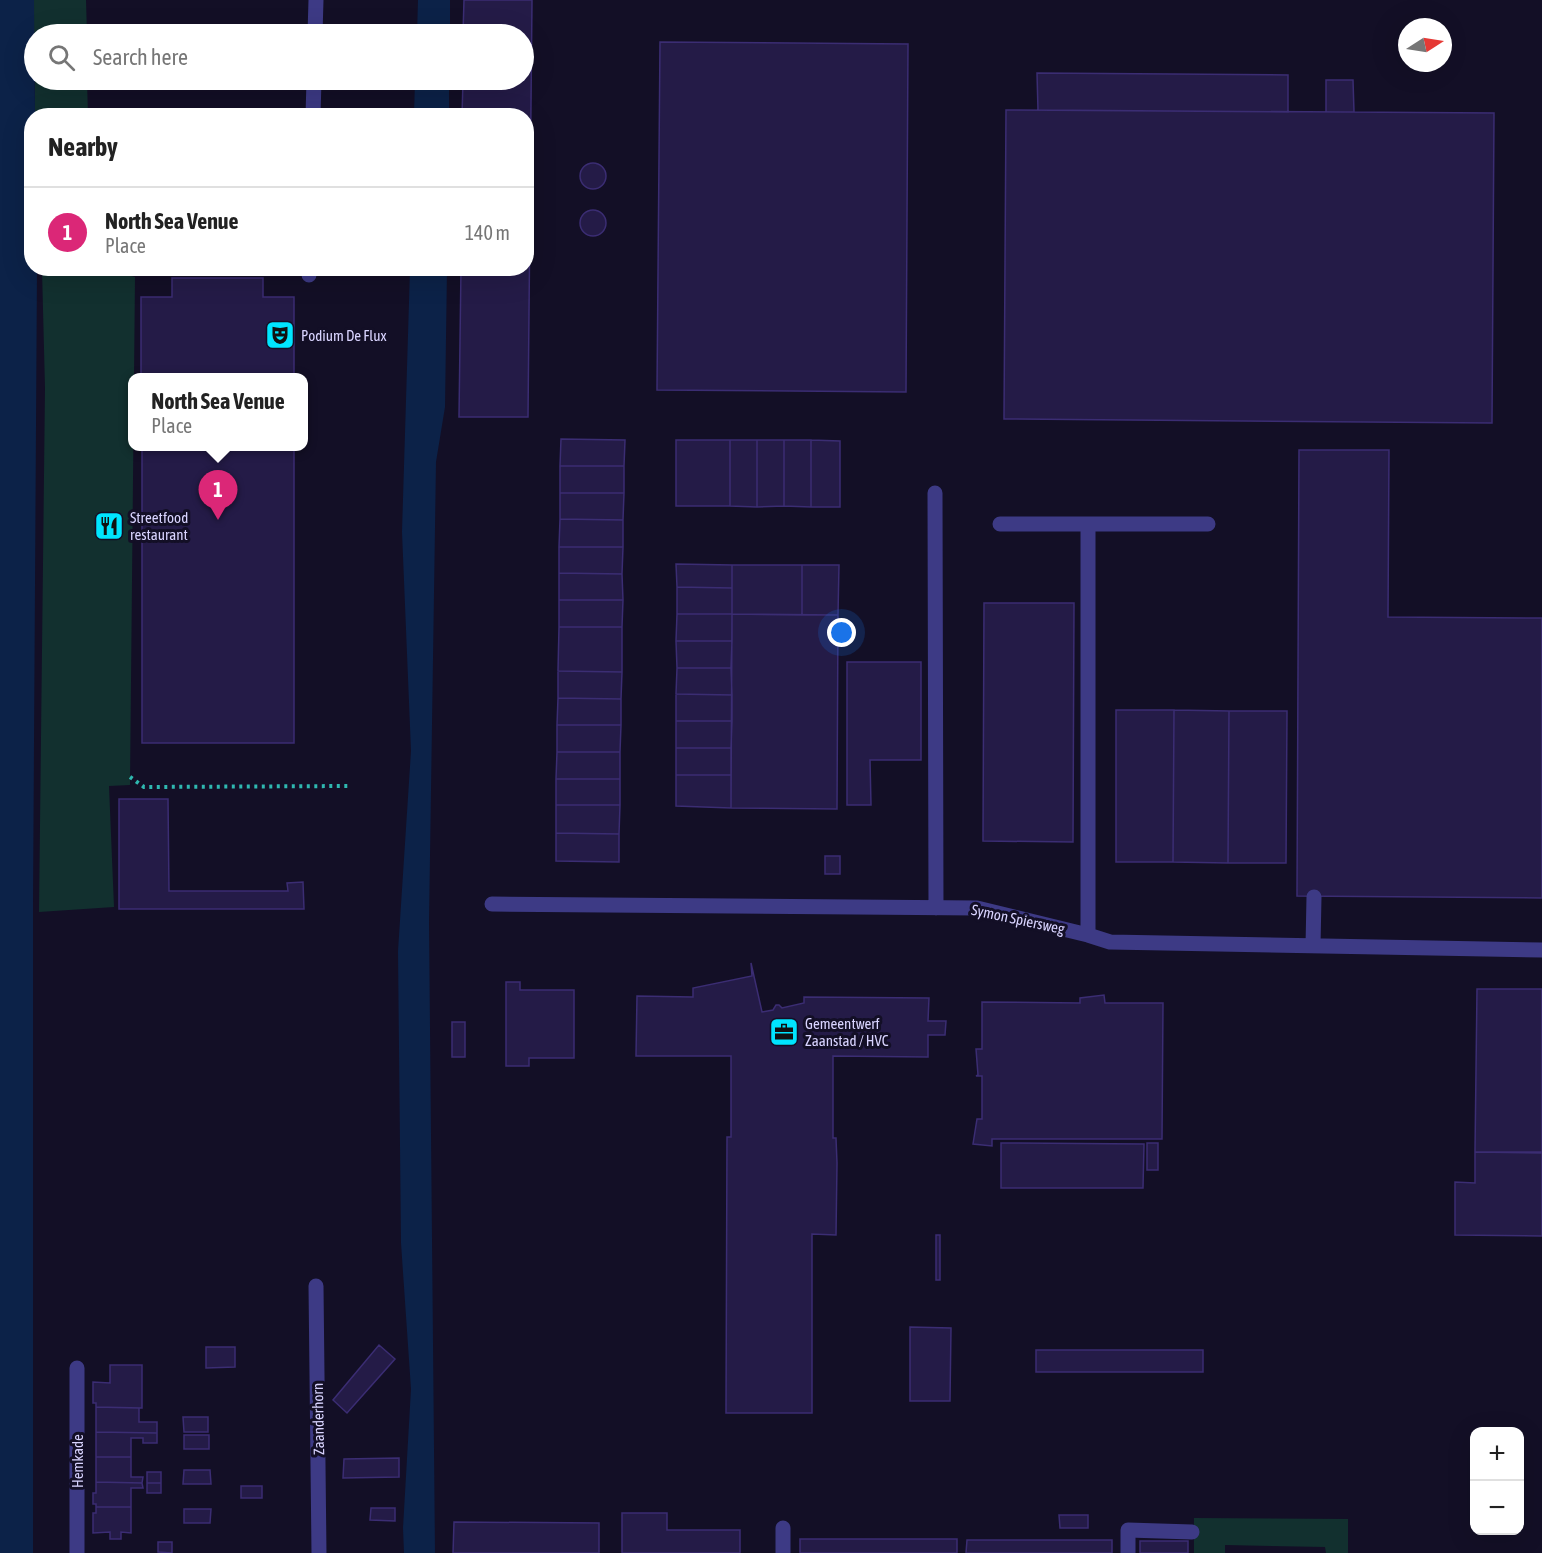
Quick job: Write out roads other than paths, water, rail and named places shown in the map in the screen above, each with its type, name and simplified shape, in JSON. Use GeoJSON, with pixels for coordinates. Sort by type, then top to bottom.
{"type":"FeatureCollection","features":[{"type":"Feature","properties":{"kind":"street"},"geometry":{"type":"LineString","coordinates":[[315,24],[316,0]]}},
{"type":"Feature","properties":{"kind":"street"},"geometry":{"type":"LineString","coordinates":[[313,108],[314,90]]}},
{"type":"Feature","properties":{"kind":"street"},"geometry":{"type":"LineString","coordinates":[[935,493],[936,908]]}},
{"type":"Feature","properties":{"kind":"street"},"geometry":{"type":"LineString","coordinates":[[1000,524],[1209,524]]}},
{"type":"Feature","properties":{"kind":"street"},"geometry":{"type":"LineString","coordinates":[[1088,524],[1088,935]]}},
{"type":"Feature","properties":{"kind":"street"},"geometry":{"type":"LineString","coordinates":[[1313,946],[1314,897]]}},
{"type":"Feature","properties":{"kind":"street","name":"Symon Spiersweg"},"geometry":{"type":"LineString","coordinates":[[492,904],[977,908],[1110,942],[1542,950]]}},
{"type":"Feature","properties":{"kind":"street","name":"Zaanderhorn"},"geometry":{"type":"LineString","coordinates":[[316,1286],[319,1553]]}},
{"type":"Feature","properties":{"kind":"street","name":"Hemkade"},"geometry":{"type":"LineString","coordinates":[[77,1368],[77,1553]]}},
{"type":"Feature","properties":{"kind":"street"},"geometry":{"type":"LineString","coordinates":[[783,1528],[783,1553]]}},
{"type":"Feature","properties":{"kind":"street"},"geometry":{"type":"LineString","coordinates":[[1128,1553],[1128,1530],[1192,1532]]}},
{"type":"Feature","properties":{"kind":"water"},"geometry":{"type":"Polygon","coordinates":[[[0,0],[34,0],[34,24],[24,24],[24,90],[35,90],[35,108],[24,108],[24,276],[37,276],[33,903],[33,1553],[0,1553],[0,0]]]}},
{"type":"Feature","properties":{"kind":"water"},"geometry":{"type":"Polygon","coordinates":[[[418,0],[450,0],[450,24],[417,24],[418,0]]]}},
{"type":"Feature","properties":{"kind":"water"},"geometry":{"type":"Polygon","coordinates":[[[415,90],[449,90],[449,108],[414,108],[415,90]]]}},
{"type":"Feature","properties":{"kind":"water"},"geometry":{"type":"Polygon","coordinates":[[[410,276],[447,276],[445,407],[436,462],[429,922],[435,1553],[404,1553],[403,1528],[411,1389],[401,1243],[398,951],[411,751],[402,532],[410,276]]]}},
{"type":"Feature","properties":{"kind":"place","name":"Podium De Flux"},"geometry":{"type":"Point","coordinates":[280,335]}},
{"type":"Feature","properties":{"kind":"place","name":"North Sea Venue"},"geometry":{"type":"Point","coordinates":[218,520]}},
{"type":"Feature","properties":{"kind":"place","name":"Streetfood restaurant"},"geometry":{"type":"Point","coordinates":[109,526]}},
{"type":"Feature","properties":{"kind":"place","name":"Gemeentwerf Zaanstad / HVC"},"geometry":{"type":"Point","coordinates":[784,1032]}}]}
